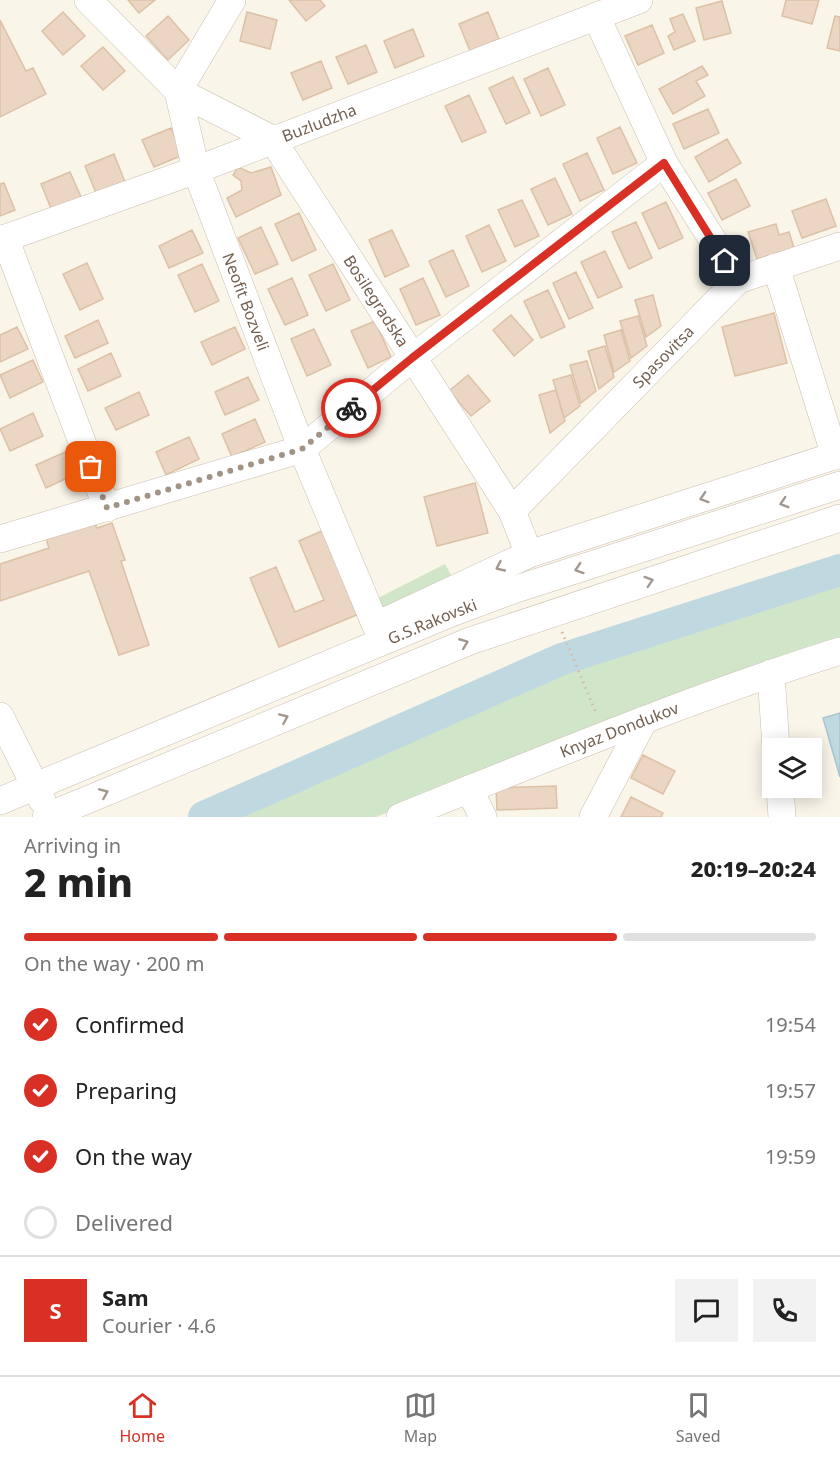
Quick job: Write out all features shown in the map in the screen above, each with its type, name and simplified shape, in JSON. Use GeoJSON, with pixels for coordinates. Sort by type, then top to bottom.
{"type":"FeatureCollection","features":[{"type":"Feature","properties":{"kind":"street"},"geometry":{"type":"LineString","coordinates":[[88,0],[178,91],[232,0]]}},
{"type":"Feature","properties":{"kind":"street","name":"Buzludzha"},"geometry":{"type":"LineString","coordinates":[[2,239],[196,170],[639,0]]}},
{"type":"Feature","properties":{"kind":"street"},"geometry":{"type":"LineString","coordinates":[[596,16],[664,163],[738,280]]}},
{"type":"Feature","properties":{"kind":"street","name":"Bosilegradska"},"geometry":{"type":"LineString","coordinates":[[178,91],[272,140],[512,511],[529,554]]}},
{"type":"Feature","properties":{"kind":"street","name":"Neofit Bozveli"},"geometry":{"type":"LineString","coordinates":[[178,91],[196,170],[302,449],[376,626]]}},
{"type":"Feature","properties":{"kind":"street"},"geometry":{"type":"LineString","coordinates":[[0,539],[302,449],[412,358],[664,163]]}},
{"type":"Feature","properties":{"kind":"street"},"geometry":{"type":"LineString","coordinates":[[2,239],[107,508]]}},
{"type":"Feature","properties":{"kind":"street","name":"Spasovitsa"},"geometry":{"type":"LineString","coordinates":[[512,511],[738,280],[840,246]]}},
{"type":"Feature","properties":{"kind":"street"},"geometry":{"type":"LineString","coordinates":[[148,739],[186,713],[529,554],[838,455],[776,267]]}},
{"type":"Feature","properties":{"kind":"street","name":"G.S.Rakovski"},"geometry":{"type":"LineString","coordinates":[[3,804],[35,786],[451,613],[513,590],[840,485]]}},
{"type":"Feature","properties":{"kind":"street","name":"G.S.Rakovski"},"geometry":{"type":"LineString","coordinates":[[49,816],[470,640],[840,518]]}},
{"type":"Feature","properties":{"kind":"street","name":"Knyaz Dondukov"},"geometry":{"type":"LineString","coordinates":[[400,817],[644,720],[771,673],[840,651]]}},
{"type":"Feature","properties":{"kind":"street"},"geometry":{"type":"LineString","coordinates":[[771,673],[776,738]]}},
{"type":"Feature","properties":{"kind":"street"},"geometry":{"type":"LineString","coordinates":[[0,716],[49,816]]}},
{"type":"Feature","properties":{"kind":"street"},"geometry":{"type":"LineString","coordinates":[[593,817],[644,720]]}},
{"type":"Feature","properties":{"kind":"street"},"geometry":{"type":"LineString","coordinates":[[469,789],[483,817]]}},
{"type":"Feature","properties":{"kind":"street"},"geometry":{"type":"LineString","coordinates":[[781,798],[782,817]]}},
{"type":"Feature","properties":{"kind":"path"},"geometry":{"type":"LineString","coordinates":[[561,630],[606,735]]}},
{"type":"Feature","properties":{"kind":"green space"},"geometry":{"type":"Polygon","coordinates":[[[445,564],[456,584],[377,621],[370,602],[445,564]]]}},
{"type":"Feature","properties":{"kind":"green space"},"geometry":{"type":"Polygon","coordinates":[[[840,570],[840,640],[604,726],[376,817],[202,817],[562,659],[840,570]]]}},
{"type":"Feature","properties":{"kind":"water"},"geometry":{"type":"Polygon","coordinates":[[[840,713],[840,777],[823,718],[840,713]]]}},
{"type":"Feature","properties":{"kind":"building"},"geometry":{"type":"Polygon","coordinates":[[[128,0],[155,0],[139,13],[128,0]]]}},
{"type":"Feature","properties":{"kind":"building"},"geometry":{"type":"Polygon","coordinates":[[[289,0],[320,0],[325,6],[306,21],[289,0]]]}},
{"type":"Feature","properties":{"kind":"building"},"geometry":{"type":"Polygon","coordinates":[[[786,0],[819,0],[812,24],[782,16],[786,0]]]}},
{"type":"Feature","properties":{"kind":"building"},"geometry":{"type":"Polygon","coordinates":[[[722,1],[731,33],[704,40],[696,8],[722,1]]]}},
{"type":"Feature","properties":{"kind":"building"},"geometry":{"type":"Polygon","coordinates":[[[63,12],[85,36],[63,55],[42,31],[63,12]]]}},
{"type":"Feature","properties":{"kind":"building"},"geometry":{"type":"Polygon","coordinates":[[[247,12],[277,20],[270,49],[240,41],[247,12]]]}},
{"type":"Feature","properties":{"kind":"building"},"geometry":{"type":"Polygon","coordinates":[[[488,12],[499,39],[470,51],[459,24],[488,12]]]}},
{"type":"Feature","properties":{"kind":"building"},"geometry":{"type":"Polygon","coordinates":[[[683,14],[695,41],[674,50],[668,36],[675,32],[670,19],[683,14]]]}},
{"type":"Feature","properties":{"kind":"building"},"geometry":{"type":"Polygon","coordinates":[[[168,16],[189,40],[168,60],[146,36],[168,16]]]}},
{"type":"Feature","properties":{"kind":"building"},"geometry":{"type":"Polygon","coordinates":[[[835,16],[840,17],[840,51],[827,48],[835,16]]]}},
{"type":"Feature","properties":{"kind":"building"},"geometry":{"type":"Polygon","coordinates":[[[0,20],[26,71],[33,68],[46,94],[0,117],[0,20]]]}},
{"type":"Feature","properties":{"kind":"building"},"geometry":{"type":"Polygon","coordinates":[[[652,25],[664,53],[638,65],[625,36],[652,25]]]}},
{"type":"Feature","properties":{"kind":"building"},"geometry":{"type":"Polygon","coordinates":[[[413,29],[424,56],[395,68],[384,41],[413,29]]]}},
{"type":"Feature","properties":{"kind":"building"},"geometry":{"type":"Polygon","coordinates":[[[366,45],[377,72],[348,84],[336,57],[366,45]]]}},
{"type":"Feature","properties":{"kind":"building"},"geometry":{"type":"Polygon","coordinates":[[[103,47],[125,71],[103,90],[81,66],[103,47]]]}},
{"type":"Feature","properties":{"kind":"building"},"geometry":{"type":"Polygon","coordinates":[[[321,61],[332,88],[303,100],[291,73],[321,61]]]}},
{"type":"Feature","properties":{"kind":"building"},"geometry":{"type":"Polygon","coordinates":[[[702,66],[708,75],[696,81],[705,96],[673,114],[659,89],[702,66]]]}},
{"type":"Feature","properties":{"kind":"building"},"geometry":{"type":"Polygon","coordinates":[[[548,68],[565,105],[541,116],[524,79],[548,68]]]}},
{"type":"Feature","properties":{"kind":"building"},"geometry":{"type":"Polygon","coordinates":[[[513,77],[530,113],[506,124],[489,88],[513,77]]]}},
{"type":"Feature","properties":{"kind":"building"},"geometry":{"type":"Polygon","coordinates":[[[469,95],[486,132],[462,142],[445,106],[469,95]]]}},
{"type":"Feature","properties":{"kind":"building"},"geometry":{"type":"Polygon","coordinates":[[[708,109],[719,133],[684,149],[673,124],[708,109]]]}},
{"type":"Feature","properties":{"kind":"building"},"geometry":{"type":"Polygon","coordinates":[[[620,127],[637,163],[613,174],[597,138],[620,127]]]}},
{"type":"Feature","properties":{"kind":"building"},"geometry":{"type":"Polygon","coordinates":[[[171,128],[183,155],[154,167],[142,140],[171,128]]]}},
{"type":"Feature","properties":{"kind":"building"},"geometry":{"type":"Polygon","coordinates":[[[727,139],[741,163],[709,182],[695,157],[727,139]]]}},
{"type":"Feature","properties":{"kind":"building"},"geometry":{"type":"Polygon","coordinates":[[[587,153],[604,190],[580,201],[563,164],[587,153]]]}},
{"type":"Feature","properties":{"kind":"building"},"geometry":{"type":"Polygon","coordinates":[[[114,154],[125,182],[96,193],[85,166],[114,154]]]}},
{"type":"Feature","properties":{"kind":"building"},"geometry":{"type":"Polygon","coordinates":[[[238,167],[251,173],[271,167],[281,195],[236,217],[227,198],[242,190],[241,181],[233,175],[238,167]]]}},
{"type":"Feature","properties":{"kind":"building"},"geometry":{"type":"Polygon","coordinates":[[[70,172],[82,199],[52,211],[41,184],[70,172]]]}},
{"type":"Feature","properties":{"kind":"building"},"geometry":{"type":"Polygon","coordinates":[[[555,178],[572,214],[548,225],[531,189],[555,178]]]}},
{"type":"Feature","properties":{"kind":"building"},"geometry":{"type":"Polygon","coordinates":[[[736,179],[750,206],[722,220],[708,193],[736,179]]]}},
{"type":"Feature","properties":{"kind":"building"},"geometry":{"type":"Polygon","coordinates":[[[4,183],[15,210],[0,216],[0,184],[4,183]]]}},
{"type":"Feature","properties":{"kind":"building"},"geometry":{"type":"Polygon","coordinates":[[[826,199],[836,226],[802,238],[792,211],[826,199]]]}},
{"type":"Feature","properties":{"kind":"building"},"geometry":{"type":"Polygon","coordinates":[[[522,200],[539,236],[515,247],[498,210],[522,200]]]}},
{"type":"Feature","properties":{"kind":"building"},"geometry":{"type":"Polygon","coordinates":[[[666,202],[683,238],[659,249],[642,213],[666,202]]]}},
{"type":"Feature","properties":{"kind":"building"},"geometry":{"type":"Polygon","coordinates":[[[299,213],[316,250],[292,261],[275,224],[299,213]]]}},
{"type":"Feature","properties":{"kind":"building"},"geometry":{"type":"Polygon","coordinates":[[[636,222],[652,258],[629,269],[612,232],[636,222]]]}},
{"type":"Feature","properties":{"kind":"building"},"geometry":{"type":"Polygon","coordinates":[[[776,224],[779,235],[789,232],[794,248],[757,259],[748,232],[776,224]]]}},
{"type":"Feature","properties":{"kind":"building"},"geometry":{"type":"Polygon","coordinates":[[[489,225],[506,261],[482,272],[466,236],[489,225]]]}},
{"type":"Feature","properties":{"kind":"building"},"geometry":{"type":"Polygon","coordinates":[[[261,227],[278,264],[255,274],[238,238],[261,227]]]}},
{"type":"Feature","properties":{"kind":"building"},"geometry":{"type":"Polygon","coordinates":[[[192,230],[203,253],[169,268],[159,246],[192,230]]]}},
{"type":"Feature","properties":{"kind":"building"},"geometry":{"type":"Polygon","coordinates":[[[392,230],[409,266],[385,277],[369,240],[392,230]]]}},
{"type":"Feature","properties":{"kind":"building"},"geometry":{"type":"Polygon","coordinates":[[[453,250],[469,286],[446,297],[429,261],[453,250]]]}},
{"type":"Feature","properties":{"kind":"building"},"geometry":{"type":"Polygon","coordinates":[[[605,251],[622,287],[598,298],[581,262],[605,251]]]}},
{"type":"Feature","properties":{"kind":"building"},"geometry":{"type":"Polygon","coordinates":[[[87,263],[103,299],[80,310],[63,274],[87,263]]]}},
{"type":"Feature","properties":{"kind":"building"},"geometry":{"type":"Polygon","coordinates":[[[202,264],[219,301],[195,312],[178,275],[202,264]]]}},
{"type":"Feature","properties":{"kind":"building"},"geometry":{"type":"Polygon","coordinates":[[[333,264],[350,300],[326,311],[309,275],[333,264]]]}},
{"type":"Feature","properties":{"kind":"building"},"geometry":{"type":"Polygon","coordinates":[[[576,272],[593,308],[569,319],[553,283],[576,272]]]}},
{"type":"Feature","properties":{"kind":"building"},"geometry":{"type":"Polygon","coordinates":[[[292,278],[308,315],[285,325],[268,289],[292,278]]]}},
{"type":"Feature","properties":{"kind":"building"},"geometry":{"type":"Polygon","coordinates":[[[423,278],[440,315],[416,325],[400,289],[423,278]]]}},
{"type":"Feature","properties":{"kind":"building"},"geometry":{"type":"Polygon","coordinates":[[[548,290],[565,327],[541,338],[524,301],[548,290]]]}},
{"type":"Feature","properties":{"kind":"building"},"geometry":{"type":"Polygon","coordinates":[[[653,295],[661,326],[646,337],[635,300],[653,295]]]}},
{"type":"Feature","properties":{"kind":"building"},"geometry":{"type":"Polygon","coordinates":[[[774,313],[787,363],[735,376],[722,327],[774,313]]]}},
{"type":"Feature","properties":{"kind":"building"},"geometry":{"type":"Polygon","coordinates":[[[511,315],[533,340],[514,356],[493,330],[511,315]]]}},
{"type":"Feature","properties":{"kind":"building"},"geometry":{"type":"Polygon","coordinates":[[[638,316],[647,346],[631,358],[620,321],[638,316]]]}},
{"type":"Feature","properties":{"kind":"building"},"geometry":{"type":"Polygon","coordinates":[[[98,320],[108,343],[75,358],[65,336],[98,320]]]}},
{"type":"Feature","properties":{"kind":"building"},"geometry":{"type":"Polygon","coordinates":[[[375,321],[391,357],[368,368],[351,331],[375,321]]]}},
{"type":"Feature","properties":{"kind":"building"},"geometry":{"type":"Polygon","coordinates":[[[17,327],[28,349],[0,362],[0,335],[17,327]]]}},
{"type":"Feature","properties":{"kind":"building"},"geometry":{"type":"Polygon","coordinates":[[[235,327],[245,349],[212,365],[201,342],[235,327]]]}},
{"type":"Feature","properties":{"kind":"building"},"geometry":{"type":"Polygon","coordinates":[[[314,329],[331,365],[307,376],[291,339],[314,329]]]}},
{"type":"Feature","properties":{"kind":"building"},"geometry":{"type":"Polygon","coordinates":[[[621,330],[630,361],[614,372],[604,335],[621,330]]]}},
{"type":"Feature","properties":{"kind":"building"},"geometry":{"type":"Polygon","coordinates":[[[605,346],[614,377],[599,389],[588,351],[605,346]]]}},
{"type":"Feature","properties":{"kind":"building"},"geometry":{"type":"Polygon","coordinates":[[[111,353],[121,376],[88,391],[78,369],[111,353]]]}},
{"type":"Feature","properties":{"kind":"building"},"geometry":{"type":"Polygon","coordinates":[[[33,360],[43,382],[10,398],[0,375],[33,360]]]}},
{"type":"Feature","properties":{"kind":"building"},"geometry":{"type":"Polygon","coordinates":[[[587,361],[596,391],[581,403],[570,365],[587,361]]]}},
{"type":"Feature","properties":{"kind":"building"},"geometry":{"type":"Polygon","coordinates":[[[468,375],[490,401],[471,416],[449,391],[468,375]]]}},
{"type":"Feature","properties":{"kind":"building"},"geometry":{"type":"Polygon","coordinates":[[[571,375],[580,406],[564,418],[553,380],[571,375]]]}},
{"type":"Feature","properties":{"kind":"building"},"geometry":{"type":"Polygon","coordinates":[[[248,377],[259,400],[225,415],[215,392],[248,377]]]}},
{"type":"Feature","properties":{"kind":"building"},"geometry":{"type":"Polygon","coordinates":[[[556,390],[565,421],[550,433],[539,395],[556,390]]]}},
{"type":"Feature","properties":{"kind":"building"},"geometry":{"type":"Polygon","coordinates":[[[139,392],[149,415],[116,430],[105,408],[139,392]]]}},
{"type":"Feature","properties":{"kind":"building"},"geometry":{"type":"Polygon","coordinates":[[[33,413],[43,436],[10,451],[0,429],[33,413]]]}},
{"type":"Feature","properties":{"kind":"building"},"geometry":{"type":"Polygon","coordinates":[[[255,419],[265,442],[232,457],[222,434],[255,419]]]}},
{"type":"Feature","properties":{"kind":"building"},"geometry":{"type":"Polygon","coordinates":[[[189,437],[199,459],[166,475],[156,452],[189,437]]]}},
{"type":"Feature","properties":{"kind":"building"},"geometry":{"type":"Polygon","coordinates":[[[70,450],[80,472],[46,488],[36,465],[70,450]]]}},
{"type":"Feature","properties":{"kind":"building"},"geometry":{"type":"Polygon","coordinates":[[[475,483],[488,533],[437,546],[424,497],[475,483]]]}},
{"type":"Feature","properties":{"kind":"building"},"geometry":{"type":"Polygon","coordinates":[[[92,516],[97,528],[112,523],[125,560],[121,561],[149,645],[119,655],[89,571],[0,601],[0,564],[49,548],[44,533],[92,516]]]}},
{"type":"Feature","properties":{"kind":"building"},"geometry":{"type":"Polygon","coordinates":[[[324,530],[359,614],[279,647],[250,578],[276,567],[295,612],[324,600],[299,541],[324,530]]]}},
{"type":"Feature","properties":{"kind":"building"},"geometry":{"type":"Polygon","coordinates":[[[643,755],[675,771],[663,794],[631,778],[643,755]]]}},
{"type":"Feature","properties":{"kind":"building"},"geometry":{"type":"Polygon","coordinates":[[[556,786],[557,808],[497,810],[496,788],[556,786]]]}},
{"type":"Feature","properties":{"kind":"building"},"geometry":{"type":"Polygon","coordinates":[[[631,797],[663,813],[661,817],[621,817],[631,797]]]}},
{"type":"Feature","properties":{"kind":"waterway"},"geometry":{"type":"LineString","coordinates":[[204,817],[562,659],[840,570]]}},
{"type":"Feature","properties":{"kind":"way so far"},"geometry":{"type":"LineString","coordinates":[[91,467],[107,508],[302,449],[351,408]]}},
{"type":"Feature","properties":{"kind":"route"},"geometry":{"type":"LineString","coordinates":[[351,408],[664,163],[725,261]]}}]}
